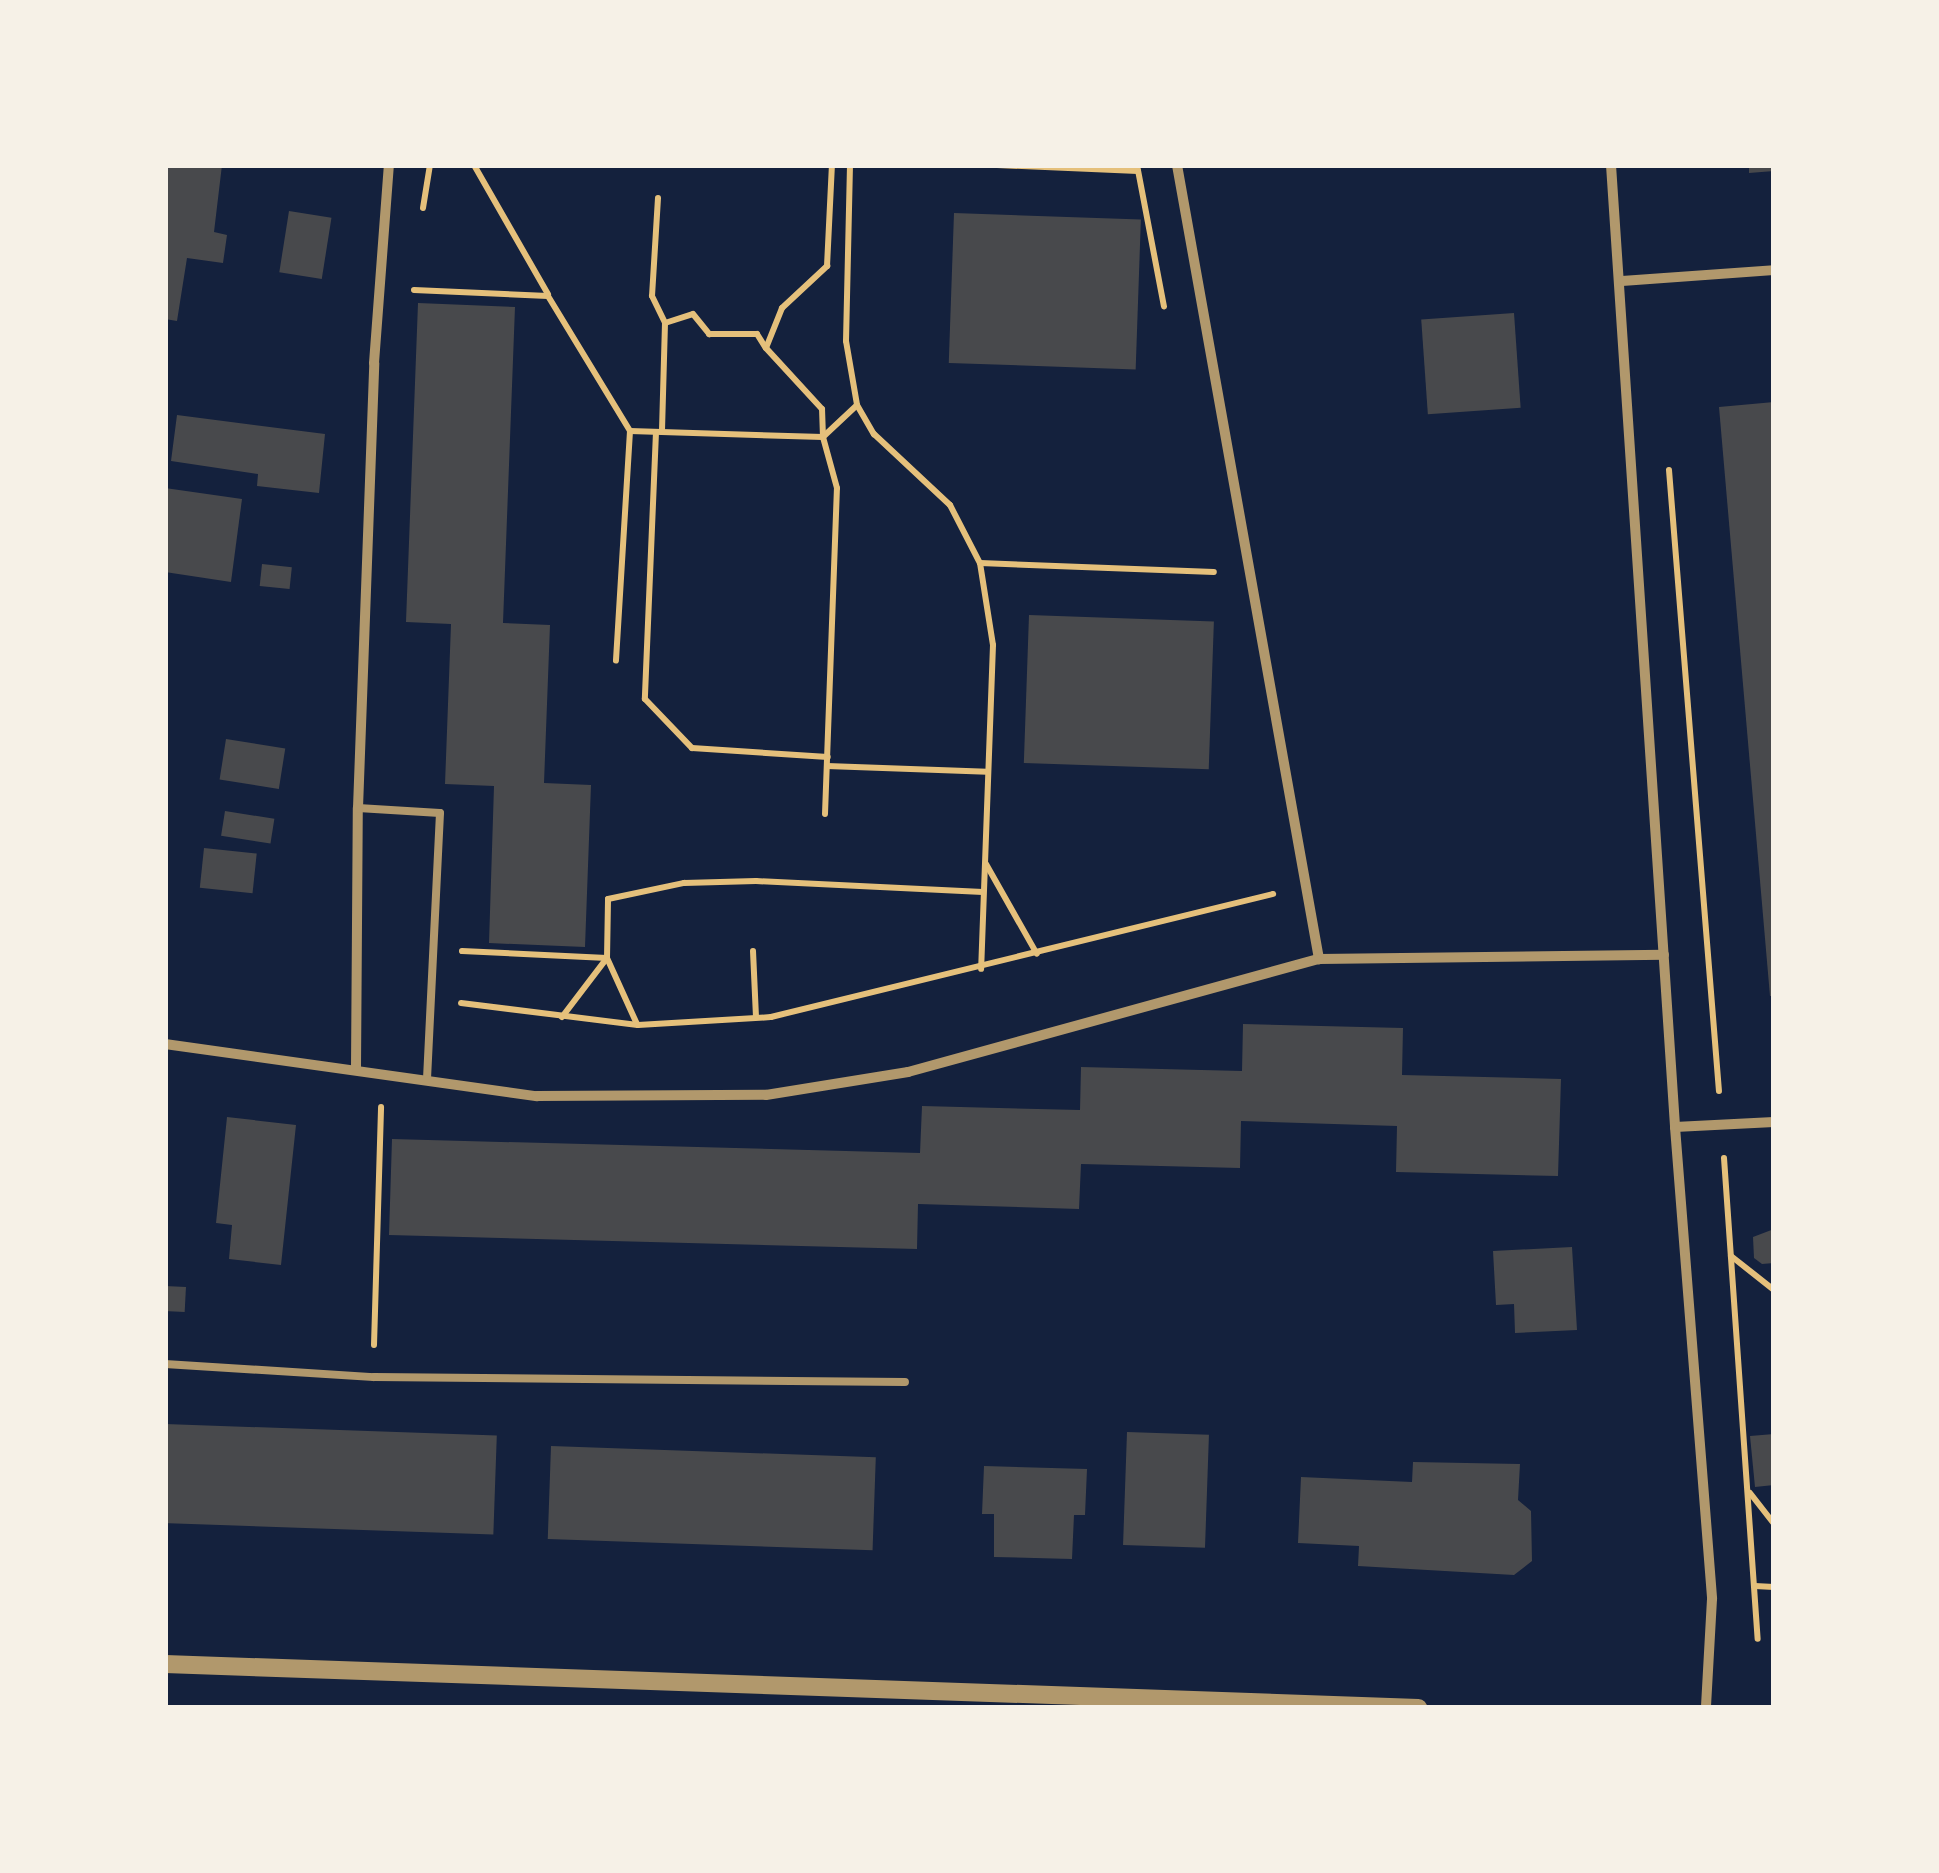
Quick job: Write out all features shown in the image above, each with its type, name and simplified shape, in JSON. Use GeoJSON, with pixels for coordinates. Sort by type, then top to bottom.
{"type":"FeatureCollection","features":[{"type":"Feature","properties":{"kind":"street"},"geometry":{"type":"LineString","coordinates":[[356,1067],[358,808],[374,364],[388,165]]}},
{"type":"Feature","properties":{"kind":"street"},"geometry":{"type":"LineString","coordinates":[[1177,165],[1319,959]]}},
{"type":"Feature","properties":{"kind":"street"},"geometry":{"type":"LineString","coordinates":[[1611,165],[1622,281],[1674,1128],[1712,1598],[1706,1708]]}},
{"type":"Feature","properties":{"kind":"street"},"geometry":{"type":"LineString","coordinates":[[1622,281],[1774,270]]}},
{"type":"Feature","properties":{"kind":"street"},"geometry":{"type":"LineString","coordinates":[[165,1044],[356,1067],[537,1096],[766,1096],[908,1072],[1319,959],[1664,955]]}},
{"type":"Feature","properties":{"kind":"street"},"geometry":{"type":"LineString","coordinates":[[1674,1128],[1774,1122]]}},
{"type":"Feature","properties":{"kind":"street"},"geometry":{"type":"LineString","coordinates":[[165,1664],[1418,1708]]}},
{"type":"Feature","properties":{"kind":"lane"},"geometry":{"type":"LineString","coordinates":[[358,808],[440,813],[428,1080]]}},
{"type":"Feature","properties":{"kind":"lane"},"geometry":{"type":"LineString","coordinates":[[165,1364],[374,1377],[905,1382]]}},
{"type":"Feature","properties":{"kind":"path"},"geometry":{"type":"LineString","coordinates":[[474,165],[630,432],[616,662]]}},
{"type":"Feature","properties":{"kind":"path"},"geometry":{"type":"LineString","coordinates":[[766,348],[782,308],[827,266],[832,165]]}},
{"type":"Feature","properties":{"kind":"path"},"geometry":{"type":"LineString","coordinates":[[850,165],[846,340],[857,405],[874,434],[950,506],[980,562],[993,645],[981,969]]}},
{"type":"Feature","properties":{"kind":"path"},"geometry":{"type":"LineString","coordinates":[[998,165],[1138,172]]}},
{"type":"Feature","properties":{"kind":"path"},"geometry":{"type":"LineString","coordinates":[[658,198],[652,296],[666,323],[645,699],[692,748],[987,772]]}},
{"type":"Feature","properties":{"kind":"path"},"geometry":{"type":"LineString","coordinates":[[410,290],[548,296]]}},
{"type":"Feature","properties":{"kind":"path"},"geometry":{"type":"LineString","coordinates":[[666,323],[693,314],[709,334],[757,334],[822,409],[823,437],[837,488],[825,814]]}},
{"type":"Feature","properties":{"kind":"path"},"geometry":{"type":"LineString","coordinates":[[630,432],[823,437],[857,405]]}},
{"type":"Feature","properties":{"kind":"path"},"geometry":{"type":"LineString","coordinates":[[1669,468],[1722,1125],[1758,1639]]}},
{"type":"Feature","properties":{"kind":"path"},"geometry":{"type":"LineString","coordinates":[[980,562],[1214,572]]}},
{"type":"Feature","properties":{"kind":"path"},"geometry":{"type":"LineString","coordinates":[[984,862],[1037,954]]}},
{"type":"Feature","properties":{"kind":"path"},"geometry":{"type":"LineString","coordinates":[[638,1025],[607,958],[608,899],[684,883],[756,881],[983,892]]}},
{"type":"Feature","properties":{"kind":"path"},"geometry":{"type":"LineString","coordinates":[[434,999],[638,1025],[756,1018],[981,969],[1273,894]]}},
{"type":"Feature","properties":{"kind":"path"},"geometry":{"type":"LineString","coordinates":[[435,950],[607,958]]}},
{"type":"Feature","properties":{"kind":"path"},"geometry":{"type":"LineString","coordinates":[[753,952],[756,1018]]}},
{"type":"Feature","properties":{"kind":"path"},"geometry":{"type":"LineString","coordinates":[[562,1018],[607,958]]}},
{"type":"Feature","properties":{"kind":"path"},"geometry":{"type":"LineString","coordinates":[[374,1377],[382,1071]]}},
{"type":"Feature","properties":{"kind":"path"},"geometry":{"type":"LineString","coordinates":[[1730,1255],[1774,1290]]}},
{"type":"Feature","properties":{"kind":"path"},"geometry":{"type":"LineString","coordinates":[[1748,1490],[1774,1524]]}},
{"type":"Feature","properties":{"kind":"path"},"geometry":{"type":"LineString","coordinates":[[1755,1586],[1774,1587]]}},
{"type":"Feature","properties":{"kind":"building"},"geometry":{"type":"Polygon","coordinates":[[[165,165],[222,165],[214,232],[227,235],[223,263],[187,258],[177,321],[165,319],[165,165]]]}},
{"type":"Feature","properties":{"kind":"building"},"geometry":{"type":"Polygon","coordinates":[[[1749,165],[1774,165],[1774,171],[1749,173],[1749,165]]]}},
{"type":"Feature","properties":{"kind":"building"},"geometry":{"type":"Polygon","coordinates":[[[289,211],[331,218],[322,279],[279,272],[289,211]]]}},
{"type":"Feature","properties":{"kind":"building"},"geometry":{"type":"Polygon","coordinates":[[[954,213],[1141,220],[1136,369],[949,363],[954,213]]]}},
{"type":"Feature","properties":{"kind":"building"},"geometry":{"type":"Polygon","coordinates":[[[418,303],[515,307],[503,623],[550,625],[544,783],[591,785],[585,947],[489,943],[494,786],[445,784],[451,624],[406,622],[418,303]]]}},
{"type":"Feature","properties":{"kind":"building"},"geometry":{"type":"Polygon","coordinates":[[[1514,313],[1521,408],[1428,414],[1421,319],[1514,313]]]}},
{"type":"Feature","properties":{"kind":"building"},"geometry":{"type":"Polygon","coordinates":[[[1774,402],[1774,996],[1770,996],[1719,407],[1774,402]]]}},
{"type":"Feature","properties":{"kind":"building"},"geometry":{"type":"Polygon","coordinates":[[[177,415],[325,434],[319,493],[257,486],[258,474],[171,461],[177,415]]]}},
{"type":"Feature","properties":{"kind":"building"},"geometry":{"type":"Polygon","coordinates":[[[165,488],[242,499],[231,582],[165,572],[165,488]]]}},
{"type":"Feature","properties":{"kind":"building"},"geometry":{"type":"Polygon","coordinates":[[[262,564],[292,567],[290,589],[260,586],[262,564]]]}},
{"type":"Feature","properties":{"kind":"building"},"geometry":{"type":"Polygon","coordinates":[[[1029,615],[1214,621],[1209,769],[1024,763],[1029,615]]]}},
{"type":"Feature","properties":{"kind":"building"},"geometry":{"type":"Polygon","coordinates":[[[226,739],[285,748],[279,789],[220,779],[226,739]]]}},
{"type":"Feature","properties":{"kind":"building"},"geometry":{"type":"Polygon","coordinates":[[[225,811],[274,819],[270,844],[221,836],[225,811]]]}},
{"type":"Feature","properties":{"kind":"building"},"geometry":{"type":"Polygon","coordinates":[[[204,848],[257,854],[253,893],[200,888],[204,848]]]}},
{"type":"Feature","properties":{"kind":"building"},"geometry":{"type":"Polygon","coordinates":[[[1243,1024],[1403,1028],[1402,1075],[1561,1079],[1558,1176],[1396,1172],[1397,1126],[1241,1121],[1240,1168],[1081,1164],[1079,1209],[918,1204],[917,1249],[389,1235],[392,1139],[920,1153],[922,1106],[1080,1110],[1081,1067],[1242,1071],[1243,1024]]]}},
{"type":"Feature","properties":{"kind":"building"},"geometry":{"type":"Polygon","coordinates":[[[227,1117],[296,1125],[281,1265],[229,1259],[232,1225],[216,1223],[227,1117]]]}},
{"type":"Feature","properties":{"kind":"building"},"geometry":{"type":"Polygon","coordinates":[[[1774,1229],[1774,1263],[1762,1264],[1754,1258],[1753,1237],[1774,1229]]]}},
{"type":"Feature","properties":{"kind":"building"},"geometry":{"type":"Polygon","coordinates":[[[1572,1247],[1577,1330],[1515,1333],[1514,1304],[1496,1305],[1493,1251],[1572,1247]]]}},
{"type":"Feature","properties":{"kind":"building"},"geometry":{"type":"Polygon","coordinates":[[[165,1286],[186,1287],[185,1312],[165,1311],[165,1286]]]}},
{"type":"Feature","properties":{"kind":"building"},"geometry":{"type":"Polygon","coordinates":[[[165,1424],[497,1436],[493,1535],[165,1523],[165,1424]]]}},
{"type":"Feature","properties":{"kind":"building"},"geometry":{"type":"Polygon","coordinates":[[[1127,1432],[1209,1435],[1205,1548],[1123,1545],[1127,1432]]]}},
{"type":"Feature","properties":{"kind":"building"},"geometry":{"type":"Polygon","coordinates":[[[1774,1434],[1774,1485],[1755,1487],[1750,1436],[1774,1434]]]}},
{"type":"Feature","properties":{"kind":"building"},"geometry":{"type":"Polygon","coordinates":[[[551,1446],[876,1457],[873,1550],[548,1539],[551,1446]]]}},
{"type":"Feature","properties":{"kind":"building"},"geometry":{"type":"Polygon","coordinates":[[[1413,1462],[1520,1464],[1518,1500],[1531,1511],[1532,1561],[1514,1575],[1358,1566],[1359,1546],[1298,1543],[1301,1477],[1412,1482],[1413,1462]]]}},
{"type":"Feature","properties":{"kind":"building"},"geometry":{"type":"Polygon","coordinates":[[[984,1466],[1087,1469],[1085,1515],[1074,1515],[1072,1559],[994,1557],[994,1514],[982,1514],[984,1466]]]}}]}
